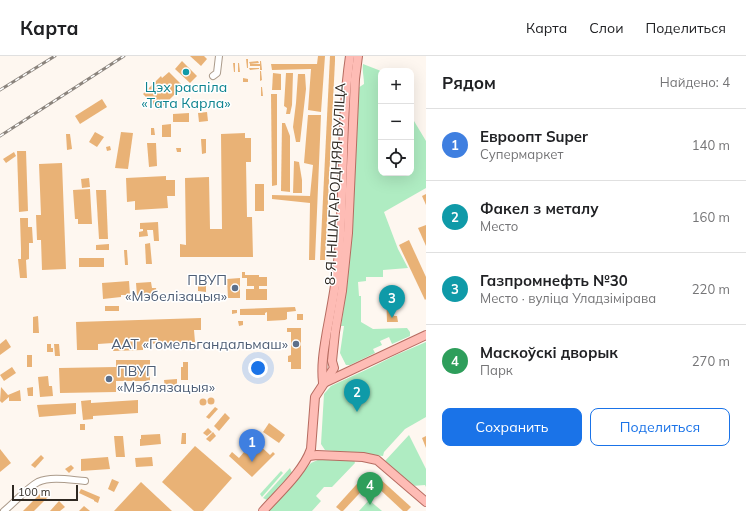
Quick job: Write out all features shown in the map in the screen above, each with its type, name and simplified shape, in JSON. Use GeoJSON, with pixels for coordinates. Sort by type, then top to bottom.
{"type":"FeatureCollection","features":[{"type":"Feature","properties":{"kind":"main road","name":"8-Я ІНШАГАРОДНЯЯ ВУЛІЦА"},"geometry":{"type":"LineString","coordinates":[[323,383],[322,362],[338,264],[347,76],[350,56]]}},
{"type":"Feature","properties":{"kind":"main road","name":"8-Я ІНШАГАРОДНЯЯ ВУЛІЦА"},"geometry":{"type":"LineString","coordinates":[[323,383],[330,376],[334,368],[332,361],[335,332],[342,292],[348,233],[355,79],[358,56]]}},
{"type":"Feature","properties":{"kind":"main road"},"geometry":{"type":"LineString","coordinates":[[263,511],[308,456],[311,449],[314,402],[323,383],[426,335]]}},
{"type":"Feature","properties":{"kind":"main road"},"geometry":{"type":"LineString","coordinates":[[332,361],[346,373]]}},
{"type":"Feature","properties":{"kind":"main road"},"geometry":{"type":"LineString","coordinates":[[308,456],[362,457],[377,460],[426,502]]}},
{"type":"Feature","properties":{"kind":"street"},"geometry":{"type":"LineString","coordinates":[[213,76],[218,73],[219,56]]}},
{"type":"Feature","properties":{"kind":"street"},"geometry":{"type":"LineString","coordinates":[[4,511],[33,486],[43,481],[85,481]]}},
{"type":"Feature","properties":{"kind":"green space"},"geometry":{"type":"Polygon","coordinates":[[[363,64],[378,70],[378,176],[414,176],[414,121],[426,141],[426,188],[384,212],[398,249],[408,268],[383,270],[383,277],[366,277],[366,281],[358,282],[359,296],[361,296],[361,322],[373,329],[407,328],[410,332],[410,336],[392,344],[389,337],[380,341],[382,345],[373,349],[375,353],[350,365],[346,365],[340,353],[344,326],[341,326],[349,267],[358,88],[364,84],[363,64]]]}},
{"type":"Feature","properties":{"kind":"green space"},"geometry":{"type":"Polygon","coordinates":[[[426,342],[426,417],[405,429],[384,452],[383,456],[325,450],[321,444],[324,394],[331,386],[426,342]]]}},
{"type":"Feature","properties":{"kind":"green space"},"geometry":{"type":"Polygon","coordinates":[[[409,435],[426,469],[426,487],[425,485],[412,486],[385,461],[409,435]]]}},
{"type":"Feature","properties":{"kind":"green space"},"geometry":{"type":"Polygon","coordinates":[[[320,459],[354,460],[355,463],[332,487],[324,487],[316,496],[321,501],[312,511],[269,511],[311,463],[320,459]]]}},
{"type":"Feature","properties":{"kind":"green space"},"geometry":{"type":"Polygon","coordinates":[[[290,468],[292,473],[270,498],[267,500],[263,498],[290,468]]]}},
{"type":"Feature","properties":{"kind":"green space"},"geometry":{"type":"Polygon","coordinates":[[[281,471],[283,473],[262,497],[260,494],[281,471]]]}},
{"type":"Feature","properties":{"kind":"green space"},"geometry":{"type":"Polygon","coordinates":[[[369,500],[382,511],[359,511],[369,500]]]}},
{"type":"Feature","properties":{"kind":"building"},"geometry":{"type":"Polygon","coordinates":[[[190,56],[204,56],[207,59],[201,66],[190,56]]]}},
{"type":"Feature","properties":{"kind":"building"},"geometry":{"type":"Polygon","coordinates":[[[318,56],[325,56],[321,112],[308,110],[311,69],[272,70],[271,64],[317,64],[318,56]]]}},
{"type":"Feature","properties":{"kind":"building"},"geometry":{"type":"Polygon","coordinates":[[[330,56],[335,56],[335,61],[325,260],[320,260],[330,56]]]}},
{"type":"Feature","properties":{"kind":"building"},"geometry":{"type":"Polygon","coordinates":[[[246,59],[248,59],[248,68],[247,68],[246,59]]]}},
{"type":"Feature","properties":{"kind":"building","name":"Цэх распіла «Тата Карла»"},"geometry":{"type":"Polygon","coordinates":[[[182,61],[197,76],[190,83],[175,69],[182,61]]]}},
{"type":"Feature","properties":{"kind":"building"},"geometry":{"type":"Polygon","coordinates":[[[258,61],[259,63],[250,64],[249,62],[258,61]]]}},
{"type":"Feature","properties":{"kind":"building"},"geometry":{"type":"Polygon","coordinates":[[[260,61],[262,70],[260,70],[260,66],[250,66],[250,64],[260,64],[260,61]]]}},
{"type":"Feature","properties":{"kind":"building"},"geometry":{"type":"Polygon","coordinates":[[[233,63],[235,63],[235,72],[234,72],[233,63]]]}},
{"type":"Feature","properties":{"kind":"building"},"geometry":{"type":"Polygon","coordinates":[[[239,63],[240,72],[238,72],[239,63]]]}},
{"type":"Feature","properties":{"kind":"building"},"geometry":{"type":"Polygon","coordinates":[[[249,68],[259,68],[259,69],[250,70],[249,68]]]}},
{"type":"Feature","properties":{"kind":"building"},"geometry":{"type":"Polygon","coordinates":[[[260,71],[262,80],[260,81],[260,71]]]}},
{"type":"Feature","properties":{"kind":"building"},"geometry":{"type":"Polygon","coordinates":[[[169,72],[181,84],[175,90],[177,92],[159,110],[143,94],[161,76],[162,78],[169,72]]]}},
{"type":"Feature","properties":{"kind":"building"},"geometry":{"type":"Polygon","coordinates":[[[273,73],[281,74],[281,90],[272,90],[273,73]]]}},
{"type":"Feature","properties":{"kind":"building"},"geometry":{"type":"Polygon","coordinates":[[[286,73],[293,73],[292,105],[290,114],[286,114],[287,108],[284,106],[286,73]]]}},
{"type":"Feature","properties":{"kind":"building"},"geometry":{"type":"Polygon","coordinates":[[[298,74],[305,74],[306,89],[300,142],[296,142],[293,127],[298,74]]]}},
{"type":"Feature","properties":{"kind":"building"},"geometry":{"type":"Polygon","coordinates":[[[243,78],[248,79],[248,82],[243,82],[243,78]]]}},
{"type":"Feature","properties":{"kind":"building"},"geometry":{"type":"Polygon","coordinates":[[[262,87],[263,96],[261,96],[262,87]]]}},
{"type":"Feature","properties":{"kind":"building"},"geometry":{"type":"Polygon","coordinates":[[[271,94],[277,94],[277,185],[272,186],[271,94]]]}},
{"type":"Feature","properties":{"kind":"building"},"geometry":{"type":"Polygon","coordinates":[[[102,99],[107,107],[80,124],[75,116],[102,99]]]}},
{"type":"Feature","properties":{"kind":"building"},"geometry":{"type":"Polygon","coordinates":[[[207,112],[208,121],[199,122],[198,113],[207,112]]]}},
{"type":"Feature","properties":{"kind":"building"},"geometry":{"type":"Polygon","coordinates":[[[189,113],[189,122],[173,122],[173,114],[189,113]]]}},
{"type":"Feature","properties":{"kind":"building"},"geometry":{"type":"Polygon","coordinates":[[[308,115],[321,115],[315,260],[309,260],[310,203],[272,199],[272,195],[310,196],[313,165],[304,163],[308,115]]]}},
{"type":"Feature","properties":{"kind":"building"},"geometry":{"type":"Polygon","coordinates":[[[282,123],[285,123],[290,136],[290,192],[281,191],[282,123]]]}},
{"type":"Feature","properties":{"kind":"building"},"geometry":{"type":"Polygon","coordinates":[[[171,124],[171,137],[162,137],[162,125],[171,124]]]}},
{"type":"Feature","properties":{"kind":"building"},"geometry":{"type":"Polygon","coordinates":[[[151,128],[154,128],[155,135],[151,135],[151,128]]]}},
{"type":"Feature","properties":{"kind":"building"},"geometry":{"type":"Polygon","coordinates":[[[95,132],[104,137],[97,147],[89,142],[95,132]]]}},
{"type":"Feature","properties":{"kind":"building"},"geometry":{"type":"Polygon","coordinates":[[[121,132],[133,133],[128,169],[115,168],[121,132]]]}},
{"type":"Feature","properties":{"kind":"building"},"geometry":{"type":"Polygon","coordinates":[[[245,133],[245,138],[251,138],[251,162],[246,162],[247,217],[252,217],[253,257],[180,257],[180,244],[186,245],[185,178],[209,177],[210,229],[222,229],[221,134],[245,133]]]}},
{"type":"Feature","properties":{"kind":"building"},"geometry":{"type":"Polygon","coordinates":[[[66,134],[70,134],[72,149],[67,150],[66,134]]]}},
{"type":"Feature","properties":{"kind":"building"},"geometry":{"type":"Polygon","coordinates":[[[201,139],[206,139],[206,153],[202,154],[201,139]]]}},
{"type":"Feature","properties":{"kind":"building"},"geometry":{"type":"Polygon","coordinates":[[[147,143],[156,143],[157,166],[149,167],[147,143]]]}},
{"type":"Feature","properties":{"kind":"building"},"geometry":{"type":"Polygon","coordinates":[[[110,146],[111,150],[107,151],[106,147],[110,146]]]}},
{"type":"Feature","properties":{"kind":"building"},"geometry":{"type":"Polygon","coordinates":[[[176,148],[181,148],[181,152],[177,152],[176,148]]]}},
{"type":"Feature","properties":{"kind":"building"},"geometry":{"type":"Polygon","coordinates":[[[17,151],[26,151],[28,211],[19,212],[17,151]]]}},
{"type":"Feature","properties":{"kind":"building"},"geometry":{"type":"Polygon","coordinates":[[[14,152],[16,156],[6,163],[3,159],[14,152]]]}},
{"type":"Feature","properties":{"kind":"building"},"geometry":{"type":"Polygon","coordinates":[[[294,161],[299,162],[302,180],[302,193],[293,193],[294,161]]]}},
{"type":"Feature","properties":{"kind":"building"},"geometry":{"type":"Polygon","coordinates":[[[62,163],[66,269],[42,270],[41,240],[37,240],[36,215],[41,215],[39,164],[62,163]]]}},
{"type":"Feature","properties":{"kind":"building"},"geometry":{"type":"Polygon","coordinates":[[[166,176],[166,180],[175,180],[175,196],[167,196],[168,208],[135,210],[135,201],[127,202],[126,178],[166,176]]]}},
{"type":"Feature","properties":{"kind":"building"},"geometry":{"type":"Polygon","coordinates":[[[89,178],[90,187],[82,188],[81,179],[89,178]]]}},
{"type":"Feature","properties":{"kind":"building"},"geometry":{"type":"Polygon","coordinates":[[[255,184],[264,184],[264,211],[255,211],[255,184]]]}},
{"type":"Feature","properties":{"kind":"building"},"geometry":{"type":"Polygon","coordinates":[[[90,189],[92,224],[78,224],[78,219],[75,219],[73,190],[90,189]]]}},
{"type":"Feature","properties":{"kind":"building"},"geometry":{"type":"Polygon","coordinates":[[[96,190],[106,190],[108,239],[99,239],[96,190]]]}},
{"type":"Feature","properties":{"kind":"building"},"geometry":{"type":"Polygon","coordinates":[[[426,194],[426,205],[422,196],[426,194]]]}},
{"type":"Feature","properties":{"kind":"building"},"geometry":{"type":"Polygon","coordinates":[[[20,218],[28,218],[28,227],[32,227],[33,243],[29,243],[29,259],[26,260],[27,278],[20,278],[18,259],[21,259],[20,218]]]}},
{"type":"Feature","properties":{"kind":"building"},"geometry":{"type":"Polygon","coordinates":[[[158,222],[159,241],[154,241],[153,230],[147,230],[148,236],[139,237],[139,232],[143,231],[143,229],[140,229],[140,223],[158,222]]]}},
{"type":"Feature","properties":{"kind":"building"},"geometry":{"type":"Polygon","coordinates":[[[426,225],[426,246],[418,228],[426,225]]]}},
{"type":"Feature","properties":{"kind":"building"},"geometry":{"type":"Polygon","coordinates":[[[409,240],[426,277],[425,300],[399,245],[409,240]]]}},
{"type":"Feature","properties":{"kind":"building"},"geometry":{"type":"Polygon","coordinates":[[[150,243],[152,264],[146,264],[145,244],[150,243]]]}},
{"type":"Feature","properties":{"kind":"building"},"geometry":{"type":"Polygon","coordinates":[[[109,244],[109,250],[96,250],[96,245],[109,244]]]}},
{"type":"Feature","properties":{"kind":"building"},"geometry":{"type":"Polygon","coordinates":[[[124,250],[127,250],[128,265],[125,265],[124,250]]]}},
{"type":"Feature","properties":{"kind":"building"},"geometry":{"type":"Polygon","coordinates":[[[79,258],[104,258],[104,267],[79,267],[79,258]]]}},
{"type":"Feature","properties":{"kind":"building"},"geometry":{"type":"Polygon","coordinates":[[[242,272],[245,272],[245,275],[259,275],[259,277],[267,277],[267,286],[259,286],[259,289],[267,289],[267,300],[246,300],[246,289],[254,289],[254,286],[247,286],[247,278],[242,278],[242,272]]]}},
{"type":"Feature","properties":{"kind":"building"},"geometry":{"type":"Polygon","coordinates":[[[240,278],[240,298],[228,298],[227,279],[240,278]]]}},
{"type":"Feature","properties":{"kind":"building"},"geometry":{"type":"Polygon","coordinates":[[[129,281],[130,295],[121,295],[121,297],[103,299],[102,283],[129,281]]]}},
{"type":"Feature","properties":{"kind":"building"},"geometry":{"type":"Polygon","coordinates":[[[151,282],[152,288],[156,288],[157,294],[137,296],[136,283],[151,282]]]}},
{"type":"Feature","properties":{"kind":"building"},"geometry":{"type":"Polygon","coordinates":[[[198,286],[206,286],[206,292],[198,291],[198,286]]]}},
{"type":"Feature","properties":{"kind":"building"},"geometry":{"type":"Polygon","coordinates":[[[386,289],[393,289],[394,316],[397,316],[398,322],[387,322],[386,289]]]}},
{"type":"Feature","properties":{"kind":"building"},"geometry":{"type":"Polygon","coordinates":[[[105,306],[119,306],[119,311],[105,311],[105,306]]]}},
{"type":"Feature","properties":{"kind":"building"},"geometry":{"type":"Polygon","coordinates":[[[295,307],[296,311],[287,312],[287,319],[285,320],[267,321],[267,312],[265,315],[240,315],[240,309],[295,307]]]}},
{"type":"Feature","properties":{"kind":"building"},"geometry":{"type":"Polygon","coordinates":[[[232,310],[237,310],[237,313],[232,314],[232,310]]]}},
{"type":"Feature","properties":{"kind":"building"},"geometry":{"type":"Polygon","coordinates":[[[297,314],[303,314],[303,320],[297,320],[297,314]]]}},
{"type":"Feature","properties":{"kind":"building"},"geometry":{"type":"Polygon","coordinates":[[[38,316],[39,333],[33,333],[33,317],[38,316]]]}},
{"type":"Feature","properties":{"kind":"building"},"geometry":{"type":"Polygon","coordinates":[[[201,318],[201,330],[194,330],[195,342],[143,344],[143,350],[113,351],[113,343],[98,344],[98,350],[77,350],[76,322],[201,318]]]}},
{"type":"Feature","properties":{"kind":"building"},"geometry":{"type":"Polygon","coordinates":[[[238,321],[243,321],[243,325],[239,326],[238,321]]]}},
{"type":"Feature","properties":{"kind":"building","name":"ААТ «Гомельгандальмаш»"},"geometry":{"type":"Polygon","coordinates":[[[287,328],[301,328],[301,369],[291,369],[291,362],[288,362],[288,356],[291,355],[291,332],[287,332],[287,328]]]}},
{"type":"Feature","properties":{"kind":"building"},"geometry":{"type":"Polygon","coordinates":[[[6,339],[11,347],[0,355],[0,344],[6,339]]]}},
{"type":"Feature","properties":{"kind":"building"},"geometry":{"type":"Polygon","coordinates":[[[47,344],[51,344],[53,352],[47,352],[47,344]]]}},
{"type":"Feature","properties":{"kind":"building"},"geometry":{"type":"Polygon","coordinates":[[[54,344],[59,344],[60,356],[55,356],[54,344]]]}},
{"type":"Feature","properties":{"kind":"building"},"geometry":{"type":"Polygon","coordinates":[[[27,355],[32,355],[32,367],[27,367],[27,355]]]}},
{"type":"Feature","properties":{"kind":"building"},"geometry":{"type":"Polygon","coordinates":[[[116,360],[150,360],[150,381],[116,381],[116,392],[60,393],[59,368],[116,367],[116,360]]]}},
{"type":"Feature","properties":{"kind":"building"},"geometry":{"type":"Polygon","coordinates":[[[183,362],[188,362],[188,380],[181,380],[181,367],[183,367],[183,362]]]}},
{"type":"Feature","properties":{"kind":"building"},"geometry":{"type":"Polygon","coordinates":[[[12,367],[16,373],[4,381],[0,375],[12,367]]]}},
{"type":"Feature","properties":{"kind":"building"},"geometry":{"type":"Polygon","coordinates":[[[48,376],[49,386],[52,386],[53,396],[40,397],[38,377],[48,376]]]}},
{"type":"Feature","properties":{"kind":"building"},"geometry":{"type":"Polygon","coordinates":[[[177,379],[177,388],[165,389],[164,380],[177,379]]]}},
{"type":"Feature","properties":{"kind":"building"},"geometry":{"type":"Polygon","coordinates":[[[1,387],[8,395],[20,390],[21,401],[9,401],[9,397],[2,403],[0,401],[1,387]]]}},
{"type":"Feature","properties":{"kind":"building"},"geometry":{"type":"Polygon","coordinates":[[[33,387],[33,396],[28,396],[27,388],[33,387]]]}},
{"type":"Feature","properties":{"kind":"building"},"geometry":{"type":"Polygon","coordinates":[[[211,397],[215,401],[211,405],[207,401],[211,397]]]}},
{"type":"Feature","properties":{"kind":"building"},"geometry":{"type":"Polygon","coordinates":[[[203,398],[207,402],[203,406],[199,402],[203,398]]]}},
{"type":"Feature","properties":{"kind":"building"},"geometry":{"type":"Polygon","coordinates":[[[91,400],[91,403],[138,400],[138,413],[93,416],[93,419],[83,420],[81,401],[91,400]]]}},
{"type":"Feature","properties":{"kind":"building"},"geometry":{"type":"Polygon","coordinates":[[[76,403],[76,414],[39,417],[37,405],[76,403]]]}},
{"type":"Feature","properties":{"kind":"building"},"geometry":{"type":"Polygon","coordinates":[[[215,407],[218,409],[209,419],[206,417],[215,407]]]}},
{"type":"Feature","properties":{"kind":"building"},"geometry":{"type":"Polygon","coordinates":[[[225,413],[230,418],[219,431],[214,426],[225,413]]]}},
{"type":"Feature","properties":{"kind":"building"},"geometry":{"type":"Polygon","coordinates":[[[269,423],[285,435],[279,443],[263,432],[269,423]]]}},
{"type":"Feature","properties":{"kind":"building"},"geometry":{"type":"Polygon","coordinates":[[[80,424],[85,424],[85,430],[80,430],[80,424]]]}},
{"type":"Feature","properties":{"kind":"building"},"geometry":{"type":"Polygon","coordinates":[[[208,428],[212,432],[207,436],[203,433],[208,428]]]}},
{"type":"Feature","properties":{"kind":"building"},"geometry":{"type":"Polygon","coordinates":[[[213,432],[216,436],[210,442],[206,439],[213,432]]]}},
{"type":"Feature","properties":{"kind":"building"},"geometry":{"type":"Polygon","coordinates":[[[182,433],[186,433],[186,444],[181,444],[182,433]]]}},
{"type":"Feature","properties":{"kind":"building"},"geometry":{"type":"Polygon","coordinates":[[[160,434],[161,444],[140,446],[141,435],[160,434]]]}},
{"type":"Feature","properties":{"kind":"building"},"geometry":{"type":"Polygon","coordinates":[[[114,436],[123,436],[125,457],[116,457],[114,436]]]}},
{"type":"Feature","properties":{"kind":"building"},"geometry":{"type":"Polygon","coordinates":[[[426,436],[426,448],[422,438],[426,436]]]}},
{"type":"Feature","properties":{"kind":"building"},"geometry":{"type":"Polygon","coordinates":[[[254,440],[270,455],[273,452],[275,454],[252,477],[229,456],[232,452],[239,458],[254,440]]]}},
{"type":"Feature","properties":{"kind":"building"},"geometry":{"type":"Polygon","coordinates":[[[195,446],[232,478],[203,511],[194,511],[162,482],[195,446]]]}},
{"type":"Feature","properties":{"kind":"building"},"geometry":{"type":"Polygon","coordinates":[[[0,449],[11,463],[0,472],[0,449]]]}},
{"type":"Feature","properties":{"kind":"building"},"geometry":{"type":"Polygon","coordinates":[[[41,455],[44,458],[35,468],[31,465],[41,455]]]}},
{"type":"Feature","properties":{"kind":"building"},"geometry":{"type":"Polygon","coordinates":[[[108,457],[110,469],[81,471],[81,459],[108,457]]]}},
{"type":"Feature","properties":{"kind":"building"},"geometry":{"type":"Polygon","coordinates":[[[152,457],[153,466],[136,467],[135,458],[152,457]]]}},
{"type":"Feature","properties":{"kind":"building"},"geometry":{"type":"Polygon","coordinates":[[[71,465],[74,468],[69,473],[65,469],[71,465]]]}},
{"type":"Feature","properties":{"kind":"building"},"geometry":{"type":"Polygon","coordinates":[[[365,475],[371,481],[343,511],[341,511],[336,507],[365,475]]]}},
{"type":"Feature","properties":{"kind":"building"},"geometry":{"type":"Polygon","coordinates":[[[379,478],[411,507],[407,511],[403,511],[374,484],[379,478]]]}},
{"type":"Feature","properties":{"kind":"building"},"geometry":{"type":"Polygon","coordinates":[[[112,479],[119,482],[114,492],[108,489],[112,479]]]}},
{"type":"Feature","properties":{"kind":"building"},"geometry":{"type":"Polygon","coordinates":[[[141,482],[172,511],[114,511],[141,482]]]}},
{"type":"Feature","properties":{"kind":"building"},"geometry":{"type":"Polygon","coordinates":[[[81,489],[100,497],[98,503],[79,493],[81,489]]]}},
{"type":"Feature","properties":{"kind":"building"},"geometry":{"type":"Polygon","coordinates":[[[43,491],[48,497],[34,511],[23,511],[43,491]]]}},
{"type":"Feature","properties":{"kind":"building"},"geometry":{"type":"Polygon","coordinates":[[[59,501],[65,507],[60,511],[50,511],[59,501]]]}},
{"type":"Feature","properties":{"kind":"building"},"geometry":{"type":"Polygon","coordinates":[[[84,506],[90,511],[79,511],[84,506]]]}},
{"type":"Feature","properties":{"kind":"railway"},"geometry":{"type":"LineString","coordinates":[[0,90],[55,56]]}},
{"type":"Feature","properties":{"kind":"railway"},"geometry":{"type":"LineString","coordinates":[[0,136],[124,56]]}},
{"type":"Feature","properties":{"kind":"place","name":"Цэх распіла «Тата Карла»"},"geometry":{"type":"Point","coordinates":[186,72]}},
{"type":"Feature","properties":{"kind":"place","name":"ПВУП «Мэбелізацыя»"},"geometry":{"type":"Point","coordinates":[235,288]}},
{"type":"Feature","properties":{"kind":"place","name":"Газпромнефть №30"},"geometry":{"type":"Point","coordinates":[392,318]}},
{"type":"Feature","properties":{"kind":"place","name":"ААТ «Гомельгандальмаш»"},"geometry":{"type":"Point","coordinates":[296,344]}},
{"type":"Feature","properties":{"kind":"place","name":"ПВУП «Мэблязацыя»"},"geometry":{"type":"Point","coordinates":[109,379]}},
{"type":"Feature","properties":{"kind":"place","name":"Факел з металу"},"geometry":{"type":"Point","coordinates":[357,412]}},
{"type":"Feature","properties":{"kind":"place","name":"Евроопт Super"},"geometry":{"type":"Point","coordinates":[252,462]}},
{"type":"Feature","properties":{"kind":"place","name":"Маскоўскі дворык"},"geometry":{"type":"Point","coordinates":[370,505]}}]}
